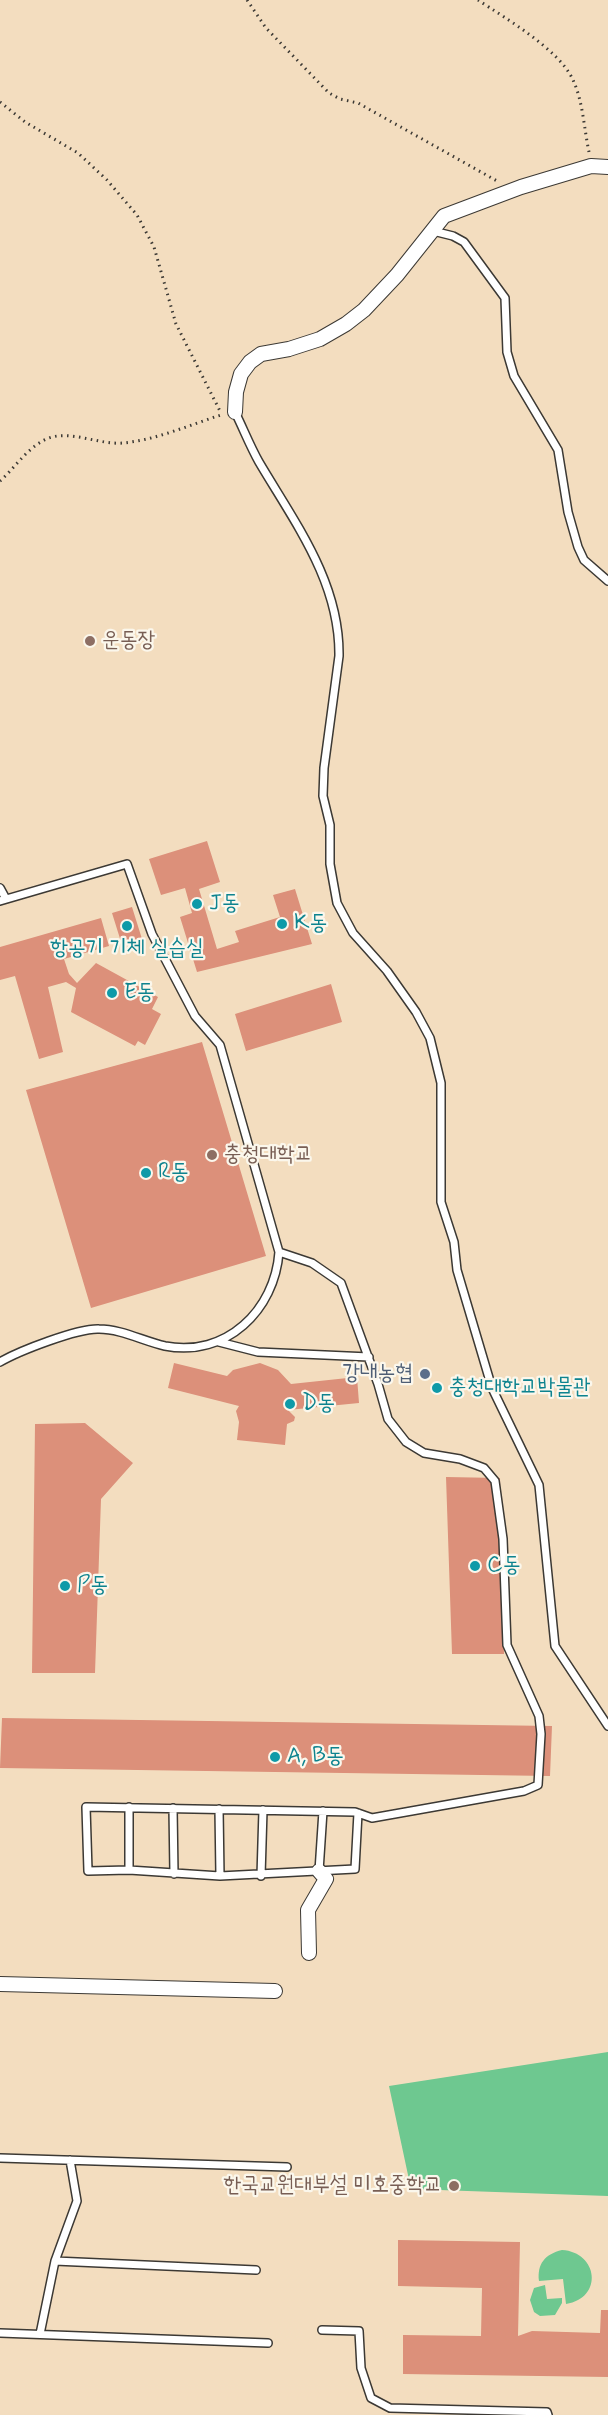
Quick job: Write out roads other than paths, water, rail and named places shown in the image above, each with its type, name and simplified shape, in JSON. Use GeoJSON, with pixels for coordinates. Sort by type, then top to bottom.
{"type":"FeatureCollection","features":[{"type":"Feature","properties":{"kind":"street"},"geometry":{"type":"LineString","coordinates":[[228,413],[241,374],[250,362],[261,354],[314,342],[346,324],[378,295],[444,216],[521,187],[591,166],[608,167]]}},
{"type":"Feature","properties":{"kind":"street"},"geometry":{"type":"LineString","coordinates":[[309,1953],[308,1910],[326,1879],[319,1871]]}},
{"type":"Feature","properties":{"kind":"street"},"geometry":{"type":"LineString","coordinates":[[0,1984],[275,1991]]}},
{"type":"Feature","properties":{"kind":"lane"},"geometry":{"type":"LineString","coordinates":[[433,231],[453,236],[464,242],[505,298],[507,352],[514,376],[558,450],[568,512],[578,547],[584,560],[608,581]]}},
{"type":"Feature","properties":{"kind":"lane"},"geometry":{"type":"LineString","coordinates":[[228,413],[300,528],[331,600],[339,639],[339,656],[324,768],[323,796],[330,825],[330,864],[337,903],[353,933],[387,971],[416,1011],[430,1038],[441,1083],[441,1202],[454,1242],[457,1270],[492,1388],[539,1485],[555,1646],[608,1725]]}},
{"type":"Feature","properties":{"kind":"lane"},"geometry":{"type":"LineString","coordinates":[[0,888],[3,900],[127,864],[152,934],[195,1016],[220,1045],[279,1252],[278,1272],[258,1311],[237,1332],[219,1342],[204,1346],[168,1346],[97,1328],[21,1350],[0,1362]]}},
{"type":"Feature","properties":{"kind":"lane"},"geometry":{"type":"LineString","coordinates":[[279,1252],[312,1263],[341,1283],[369,1357],[388,1419],[406,1442],[424,1453],[460,1459],[484,1468],[495,1481],[503,1539],[507,1645],[539,1716],[542,1734],[538,1785],[524,1791],[372,1818],[358,1813],[322,1811],[86,1807],[88,1871],[129,1870],[174,1874],[261,1876],[355,1869],[358,1813]]}},
{"type":"Feature","properties":{"kind":"lane"},"geometry":{"type":"LineString","coordinates":[[219,1342],[258,1352],[369,1357]]}},
{"type":"Feature","properties":{"kind":"lane"},"geometry":{"type":"LineString","coordinates":[[129,1807],[129,1870]]}},
{"type":"Feature","properties":{"kind":"lane"},"geometry":{"type":"LineString","coordinates":[[173,1808],[174,1874]]}},
{"type":"Feature","properties":{"kind":"lane"},"geometry":{"type":"LineString","coordinates":[[219,1809],[220,1876]]}},
{"type":"Feature","properties":{"kind":"lane"},"geometry":{"type":"LineString","coordinates":[[261,1876],[263,1810]]}},
{"type":"Feature","properties":{"kind":"lane"},"geometry":{"type":"LineString","coordinates":[[319,1871],[322,1811]]}},
{"type":"Feature","properties":{"kind":"lane"},"geometry":{"type":"LineString","coordinates":[[0,2158],[287,2167]]}},
{"type":"Feature","properties":{"kind":"lane"},"geometry":{"type":"LineString","coordinates":[[40,2334],[55,2261],[76,2201],[70,2160]]}},
{"type":"Feature","properties":{"kind":"lane"},"geometry":{"type":"LineString","coordinates":[[55,2261],[256,2270]]}},
{"type":"Feature","properties":{"kind":"lane"},"geometry":{"type":"LineString","coordinates":[[322,2330],[359,2331],[361,2368],[371,2398],[390,2408],[548,2412],[548,2415]]}},
{"type":"Feature","properties":{"kind":"lane"},"geometry":{"type":"LineString","coordinates":[[0,2332],[268,2343]]}},
{"type":"Feature","properties":{"kind":"place","name":"운동장"},"geometry":{"type":"Point","coordinates":[90,641]}},
{"type":"Feature","properties":{"kind":"place","name":"J동"},"geometry":{"type":"Point","coordinates":[197,904]}},
{"type":"Feature","properties":{"kind":"place","name":"K동"},"geometry":{"type":"Point","coordinates":[282,924]}},
{"type":"Feature","properties":{"kind":"place","name":"항공기 기체 실습실"},"geometry":{"type":"Point","coordinates":[127,926]}},
{"type":"Feature","properties":{"kind":"place","name":"E동"},"geometry":{"type":"Point","coordinates":[112,993]}},
{"type":"Feature","properties":{"kind":"place","name":"충청대학교"},"geometry":{"type":"Point","coordinates":[212,1155]}},
{"type":"Feature","properties":{"kind":"place","name":"R동"},"geometry":{"type":"Point","coordinates":[146,1173]}},
{"type":"Feature","properties":{"kind":"place","name":"강내농협"},"geometry":{"type":"Point","coordinates":[425,1374]}},
{"type":"Feature","properties":{"kind":"place","name":"충청대학교박물관"},"geometry":{"type":"Point","coordinates":[437,1388]}},
{"type":"Feature","properties":{"kind":"place","name":"D동"},"geometry":{"type":"Point","coordinates":[290,1404]}},
{"type":"Feature","properties":{"kind":"place","name":"C동"},"geometry":{"type":"Point","coordinates":[475,1566]}},
{"type":"Feature","properties":{"kind":"place","name":"P동"},"geometry":{"type":"Point","coordinates":[65,1586]}},
{"type":"Feature","properties":{"kind":"place","name":"A, B동"},"geometry":{"type":"Point","coordinates":[275,1757]}},
{"type":"Feature","properties":{"kind":"place","name":"한국교원대부설 미호중학교"},"geometry":{"type":"Point","coordinates":[454,2186]}}]}
